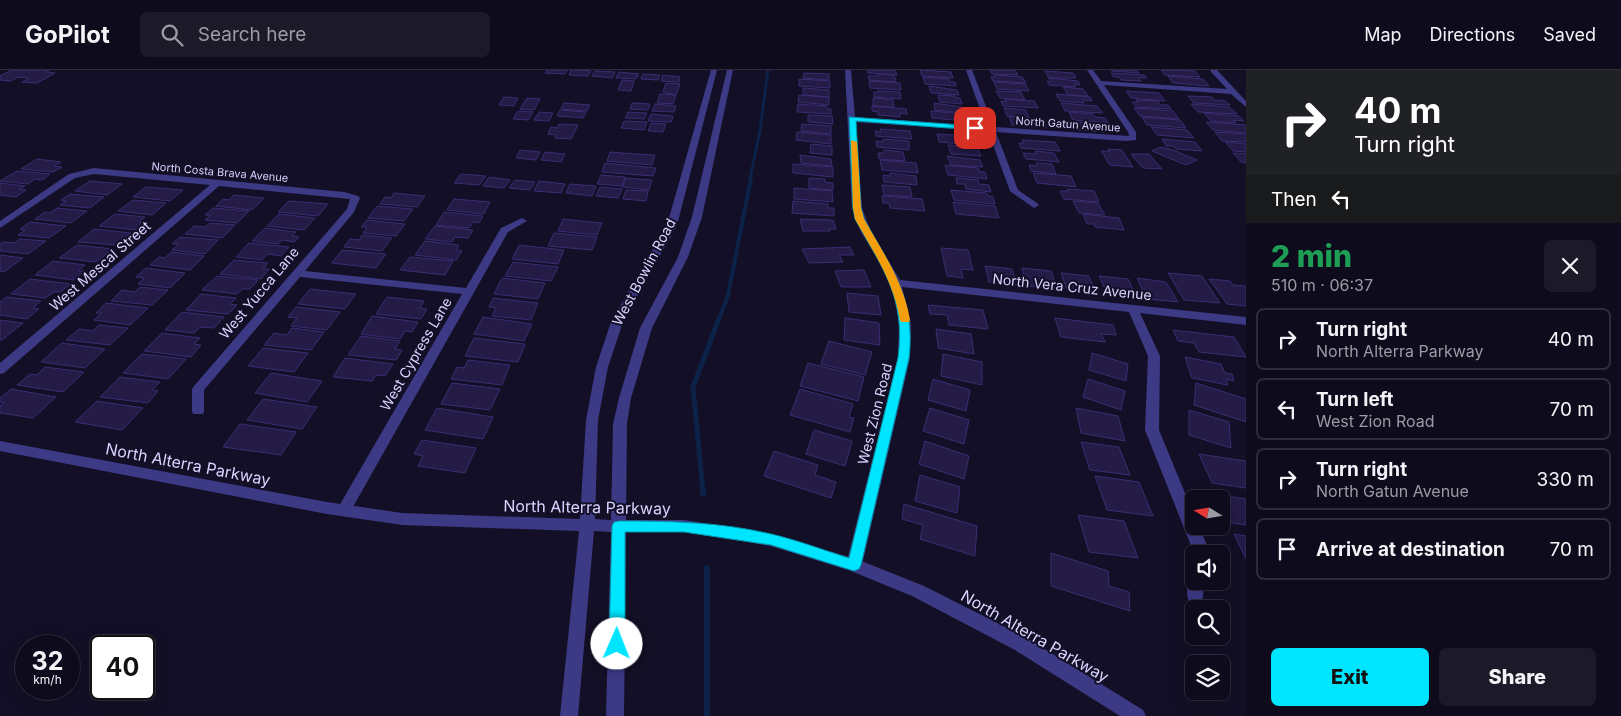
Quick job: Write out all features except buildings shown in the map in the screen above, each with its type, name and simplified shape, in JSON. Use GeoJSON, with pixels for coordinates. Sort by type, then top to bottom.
{"type":"FeatureCollection","features":[{"type":"Feature","properties":{"kind":"street","name":"West Bowlin Road"},"geometry":{"type":"LineString","coordinates":[[569,716],[587,525],[592,420],[602,367],[617,322],[672,225],[714,70]]}},
{"type":"Feature","properties":{"kind":"street","name":"West Bowlin Road"},"geometry":{"type":"LineString","coordinates":[[615,716],[620,424],[624,398],[646,328],[682,257],[697,217],[730,70]]}},
{"type":"Feature","properties":{"kind":"street","name":"West Zion Road"},"geometry":{"type":"LineString","coordinates":[[848,70],[859,219],[896,283],[905,322],[904,358],[854,565]]}},
{"type":"Feature","properties":{"kind":"street"},"geometry":{"type":"LineString","coordinates":[[969,70],[1014,190],[1034,205]]}},
{"type":"Feature","properties":{"kind":"street"},"geometry":{"type":"LineString","coordinates":[[1090,70],[1099,83],[1233,92]]}},
{"type":"Feature","properties":{"kind":"street"},"geometry":{"type":"LineString","coordinates":[[1214,70],[1246,105]]}},
{"type":"Feature","properties":{"kind":"street","name":"North Gatun Avenue"},"geometry":{"type":"LineString","coordinates":[[852,119],[1133,138],[1132,132],[1099,83]]}},
{"type":"Feature","properties":{"kind":"street","name":"North Costa Brava Avenue"},"geometry":{"type":"LineString","coordinates":[[1,223],[72,176],[94,171],[344,195],[355,198]]}},
{"type":"Feature","properties":{"kind":"street","name":"West Mescal Street"},"geometry":{"type":"LineString","coordinates":[[0,370],[217,183]]}},
{"type":"Feature","properties":{"kind":"street","name":"West Yucca Lane"},"geometry":{"type":"LineString","coordinates":[[198,411],[198,389],[351,210],[355,198]]}},
{"type":"Feature","properties":{"kind":"street","name":"West Cypress Lane"},"geometry":{"type":"LineString","coordinates":[[344,510],[504,230],[522,221]]}},
{"type":"Feature","properties":{"kind":"street"},"geometry":{"type":"LineString","coordinates":[[296,273],[468,291]]}},
{"type":"Feature","properties":{"kind":"street","name":"North Vera Cruz Avenue"},"geometry":{"type":"LineString","coordinates":[[896,283],[1246,321]]}},
{"type":"Feature","properties":{"kind":"street"},"geometry":{"type":"LineString","coordinates":[[1133,309],[1153,354],[1155,365],[1150,414],[1152,430],[1199,545]]}},
{"type":"Feature","properties":{"kind":"street","name":"North Alterra Parkway"},"geometry":{"type":"LineString","coordinates":[[0,446],[344,510],[402,519],[619,526],[684,526],[771,540],[854,565],[918,591],[1021,644],[1137,716]]}},
{"type":"Feature","properties":{"kind":"waterway"},"geometry":{"type":"LineString","coordinates":[[750,179],[760,130],[768,70]]}},
{"type":"Feature","properties":{"kind":"waterway"},"geometry":{"type":"LineString","coordinates":[[720,317],[728,295],[751,178]]}},
{"type":"Feature","properties":{"kind":"waterway"},"geometry":{"type":"LineString","coordinates":[[703,493],[693,387],[720,316]]}},
{"type":"Feature","properties":{"kind":"waterway"},"geometry":{"type":"LineString","coordinates":[[707,568],[707,716]]}},
{"type":"Feature","properties":{"kind":"slow traffic"},"geometry":{"type":"LineString","coordinates":[[853,142],[859,219],[896,283],[905,320]]}},
{"type":"Feature","properties":{"kind":"route"},"geometry":{"type":"LineString","coordinates":[[617,644],[619,526],[684,526],[728,532],[771,540],[854,565],[904,358],[906,340],[902,303],[896,283],[859,219],[852,119],[975,128]]}}]}
